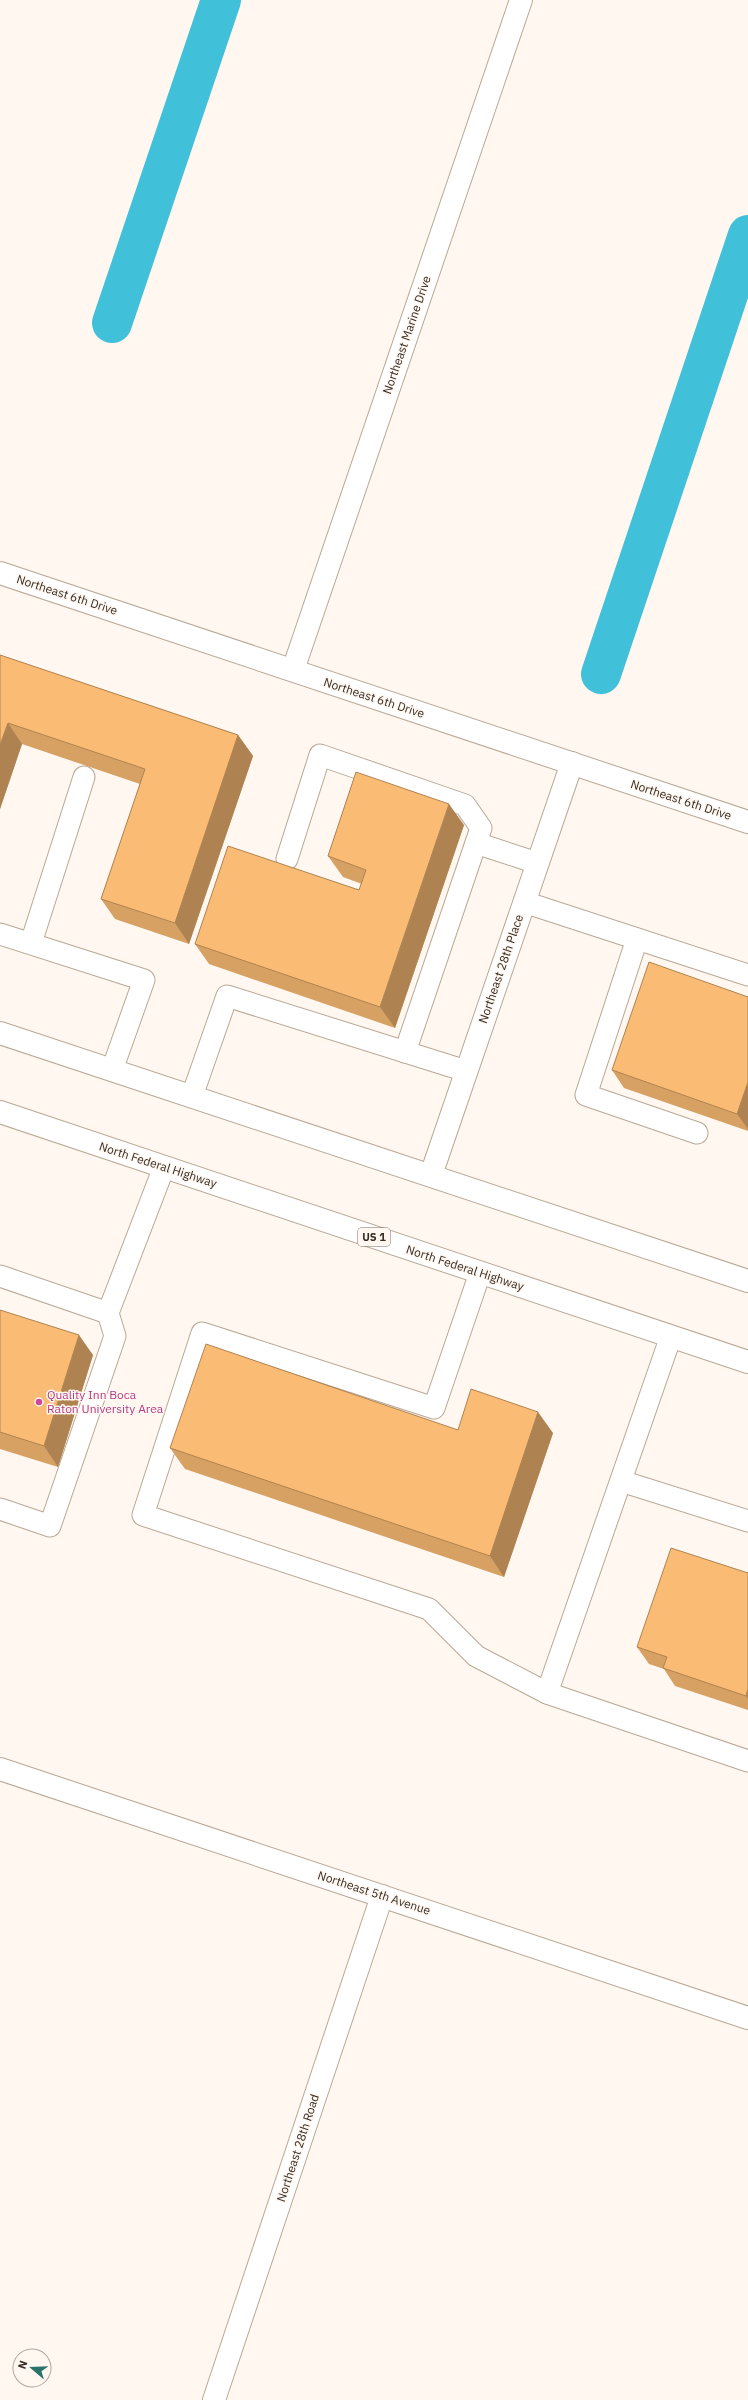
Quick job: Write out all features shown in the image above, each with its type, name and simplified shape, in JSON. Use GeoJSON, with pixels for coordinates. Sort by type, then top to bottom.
{"type":"FeatureCollection","features":[{"type":"Feature","properties":{"kind":"street","name":"Northeast Marine Drive"},"geometry":{"type":"LineString","coordinates":[[293,670],[522,0]]}},
{"type":"Feature","properties":{"kind":"street","name":"Northeast 6th Drive"},"geometry":{"type":"LineString","coordinates":[[0,573],[748,822]]}},
{"type":"Feature","properties":{"kind":"street","name":"Northeast 28th Place"},"geometry":{"type":"LineString","coordinates":[[430,1175],[572,763]]}},
{"type":"Feature","properties":{"kind":"street"},"geometry":{"type":"LineString","coordinates":[[0,1033],[748,1281]]}},
{"type":"Feature","properties":{"kind":"street","name":"North Federal Highway"},"geometry":{"type":"LineString","coordinates":[[0,1112],[748,1362]]}},
{"type":"Feature","properties":{"kind":"street","name":"Northeast 5th Avenue"},"geometry":{"type":"LineString","coordinates":[[0,1769],[748,2018]]}},
{"type":"Feature","properties":{"kind":"street","name":"Northeast 28th Road"},"geometry":{"type":"LineString","coordinates":[[214,2400],[382,1896]]}},
{"type":"Feature","properties":{"kind":"lane"},"geometry":{"type":"LineString","coordinates":[[287,859],[320,755],[465,805],[481,828],[405,1052]]}},
{"type":"Feature","properties":{"kind":"lane"},"geometry":{"type":"LineString","coordinates":[[31,943],[84,777]]}},
{"type":"Feature","properties":{"kind":"lane"},"geometry":{"type":"LineString","coordinates":[[476,843],[537,863]]}},
{"type":"Feature","properties":{"kind":"lane"},"geometry":{"type":"LineString","coordinates":[[524,902],[748,975]]}},
{"type":"Feature","properties":{"kind":"lane"},"geometry":{"type":"LineString","coordinates":[[0,934],[144,980],[112,1070]]}},
{"type":"Feature","properties":{"kind":"lane"},"geometry":{"type":"LineString","coordinates":[[637,939],[586,1095],[697,1133]]}},
{"type":"Feature","properties":{"kind":"lane"},"geometry":{"type":"LineString","coordinates":[[192,1096],[227,996],[466,1071]]}},
{"type":"Feature","properties":{"kind":"lane"},"geometry":{"type":"LineString","coordinates":[[0,1509],[50,1526],[115,1336],[108,1313],[164,1167]]}},
{"type":"Feature","properties":{"kind":"lane"},"geometry":{"type":"LineString","coordinates":[[480,1273],[434,1408],[202,1333],[143,1515],[429,1610],[476,1656],[547,1693],[748,1760]]}},
{"type":"Feature","properties":{"kind":"lane"},"geometry":{"type":"LineString","coordinates":[[0,1276],[108,1313]]}},
{"type":"Feature","properties":{"kind":"lane"},"geometry":{"type":"LineString","coordinates":[[547,1693],[671,1336]]}},
{"type":"Feature","properties":{"kind":"lane"},"geometry":{"type":"LineString","coordinates":[[621,1481],[748,1521]]}},
{"type":"Feature","properties":{"kind":"building"},"geometry":{"type":"Polygon","coordinates":[[[0,655],[238,735],[175,923],[101,899],[145,769],[8,723],[0,745],[0,655]]]}},
{"type":"Feature","properties":{"kind":"building"},"geometry":{"type":"Polygon","coordinates":[[[356,772],[449,804],[380,1007],[195,944],[228,846],[359,890],[366,870],[328,856],[356,772]]]}},
{"type":"Feature","properties":{"kind":"building"},"geometry":{"type":"Polygon","coordinates":[[[649,962],[748,997],[748,1082],[737,1114],[612,1070],[649,962]]]}},
{"type":"Feature","properties":{"kind":"building","name":"Quality Inn Boca Raton University Area"},"geometry":{"type":"Polygon","coordinates":[[[0,1310],[79,1335],[44,1446],[0,1432],[0,1310]]]}},
{"type":"Feature","properties":{"kind":"building"},"geometry":{"type":"Polygon","coordinates":[[[206,1344],[458,1430],[471,1389],[538,1412],[490,1556],[170,1448],[206,1344]]]}},
{"type":"Feature","properties":{"kind":"building"},"geometry":{"type":"Polygon","coordinates":[[[671,1548],[748,1573],[748,1689],[746,1696],[663,1668],[667,1657],[637,1647],[671,1548]]]}},
{"type":"Feature","properties":{"kind":"waterway"},"geometry":{"type":"LineString","coordinates":[[112,323],[221,0]]}},
{"type":"Feature","properties":{"kind":"waterway"},"geometry":{"type":"LineString","coordinates":[[601,674],[748,235]]}},
{"type":"Feature","properties":{"kind":"place","name":"Quality Inn Boca Raton University Area"},"geometry":{"type":"Point","coordinates":[39,1402]}}]}
